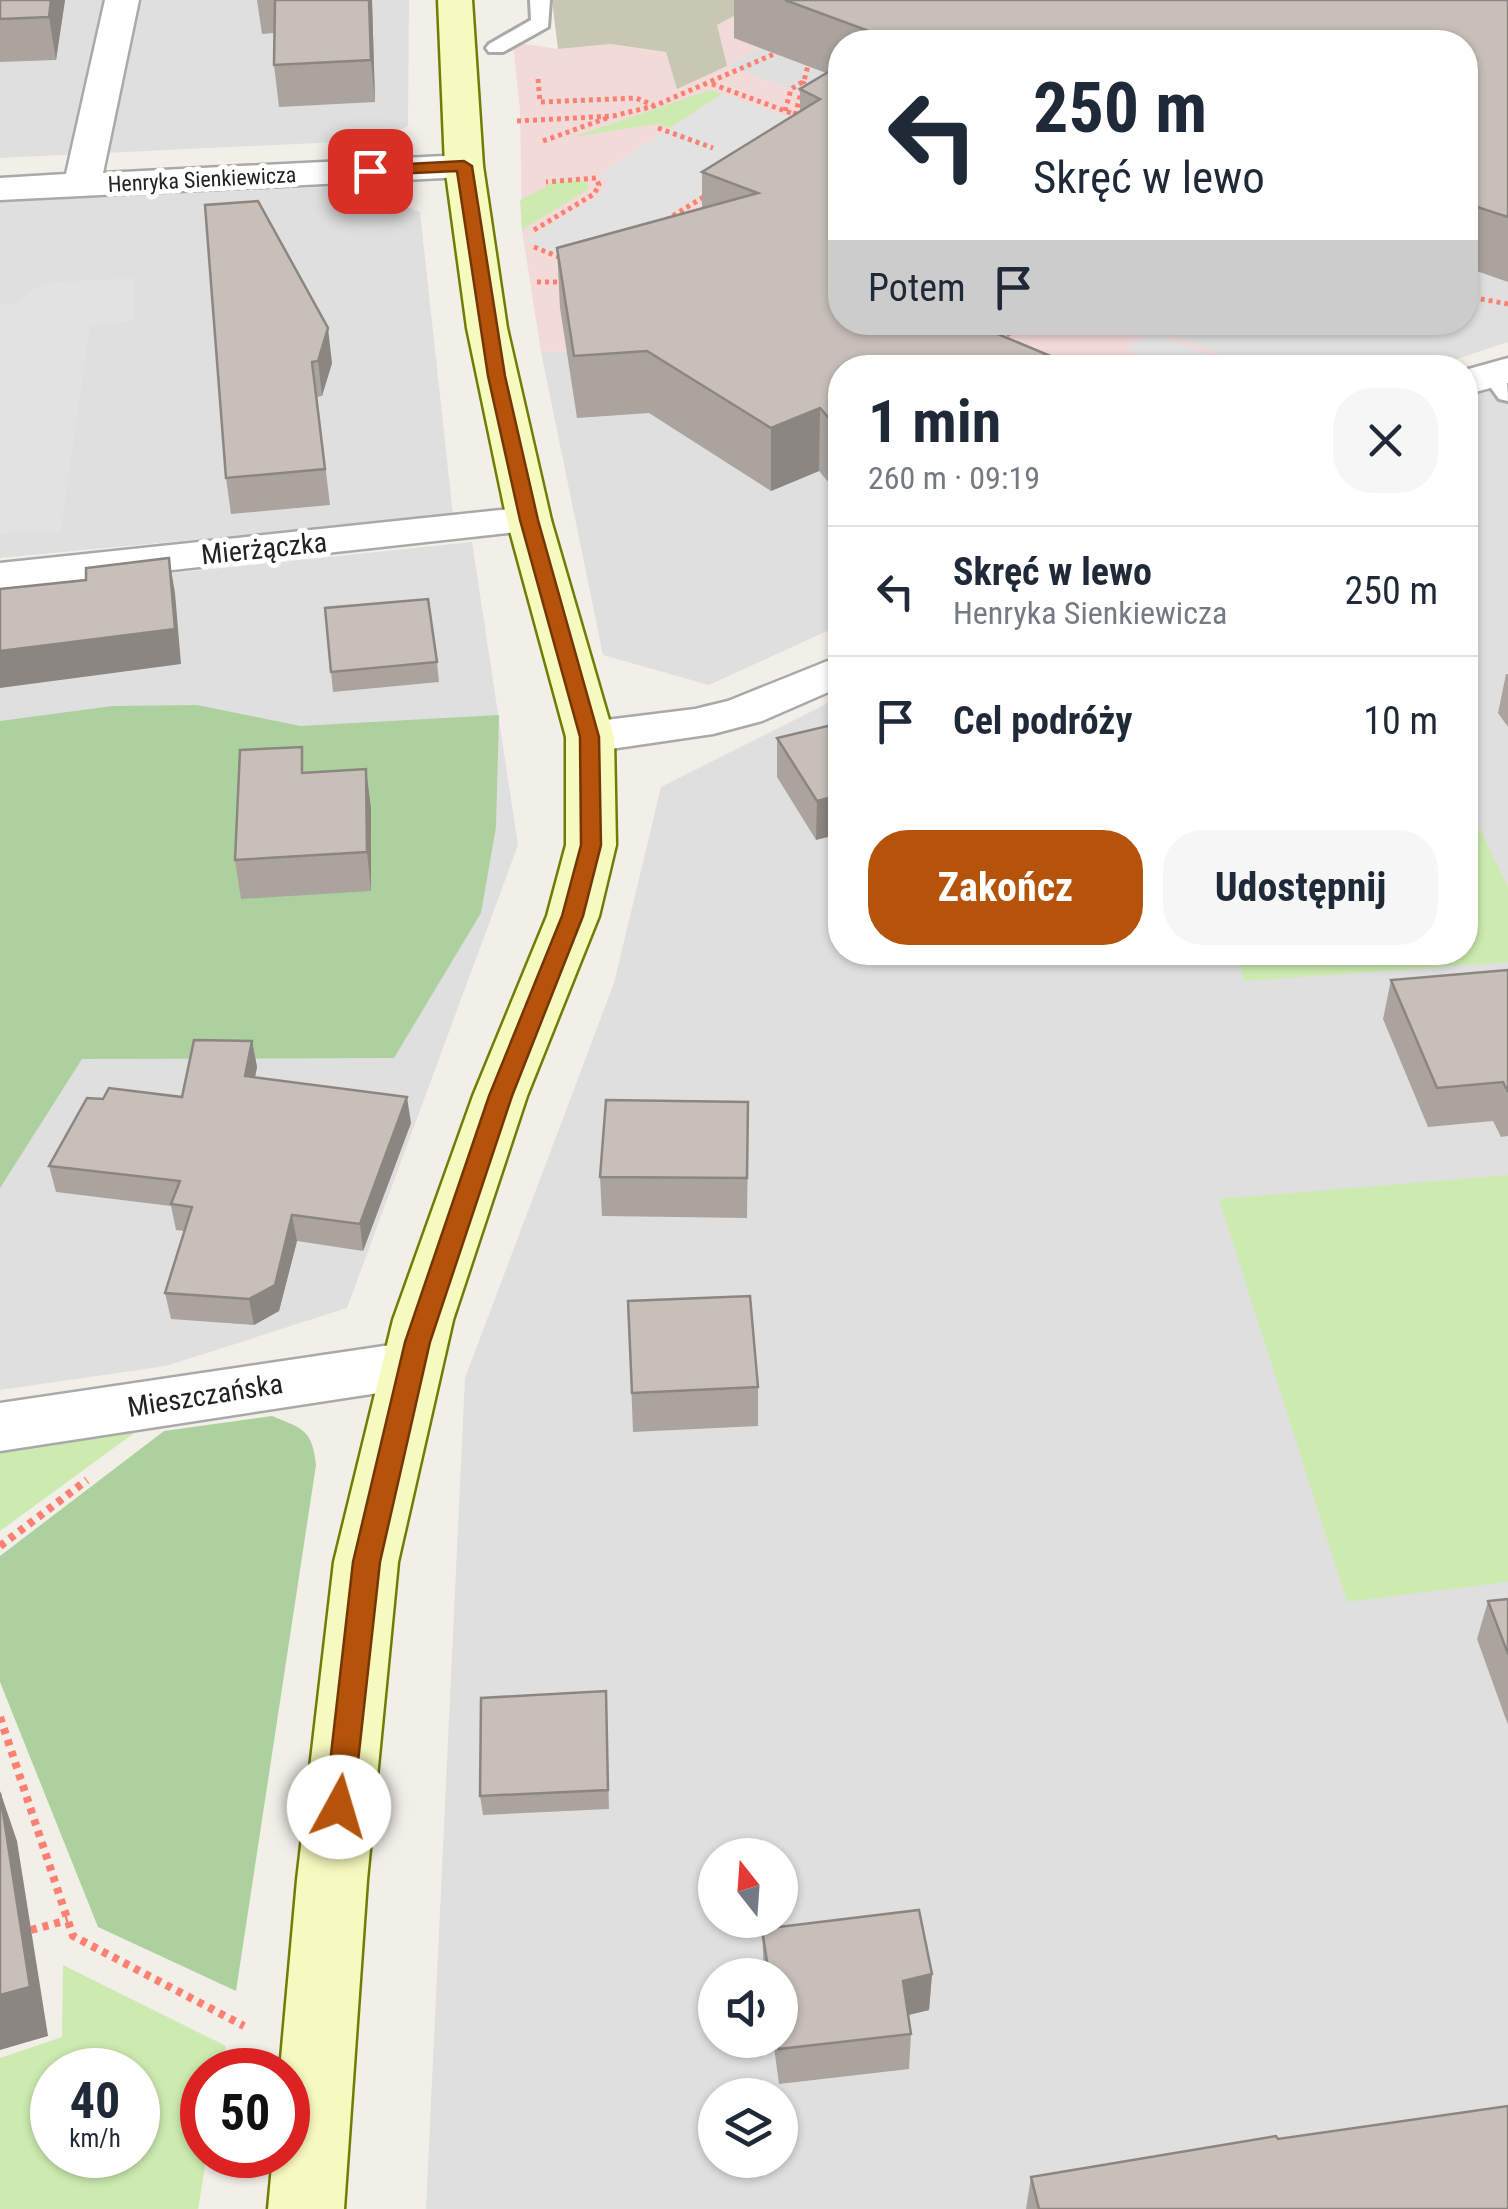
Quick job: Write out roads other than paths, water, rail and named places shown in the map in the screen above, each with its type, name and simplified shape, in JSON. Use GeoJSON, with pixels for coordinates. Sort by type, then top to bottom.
{"type":"FeatureCollection","features":[{"type":"Feature","properties":{"kind":"main road"},"geometry":{"type":"LineString","coordinates":[[306,2209],[366,1562],[411,1366],[500,1096],[572,916],[591,845],[590,737],[529,520],[486,328],[464,166],[455,0]]}},
{"type":"Feature","properties":{"kind":"street"},"geometry":{"type":"LineString","coordinates":[[82,185],[122,0]]}},
{"type":"Feature","properties":{"kind":"street","name":"Henryka Sienkiewicza"},"geometry":{"type":"LineString","coordinates":[[0,189],[464,166]]}},
{"type":"Feature","properties":{"kind":"street","name":"Mierżączka"},"geometry":{"type":"LineString","coordinates":[[0,576],[529,520]]}},
{"type":"Feature","properties":{"kind":"street"},"geometry":{"type":"LineString","coordinates":[[590,737],[696,724],[745,711],[828,675]]}},
{"type":"Feature","properties":{"kind":"street","name":"Mieszczańska"},"geometry":{"type":"LineString","coordinates":[[0,1427],[411,1366]]}},
{"type":"Feature","properties":{"kind":"lane"},"geometry":{"type":"LineString","coordinates":[[496,48],[541,23],[540,0]]}}]}
